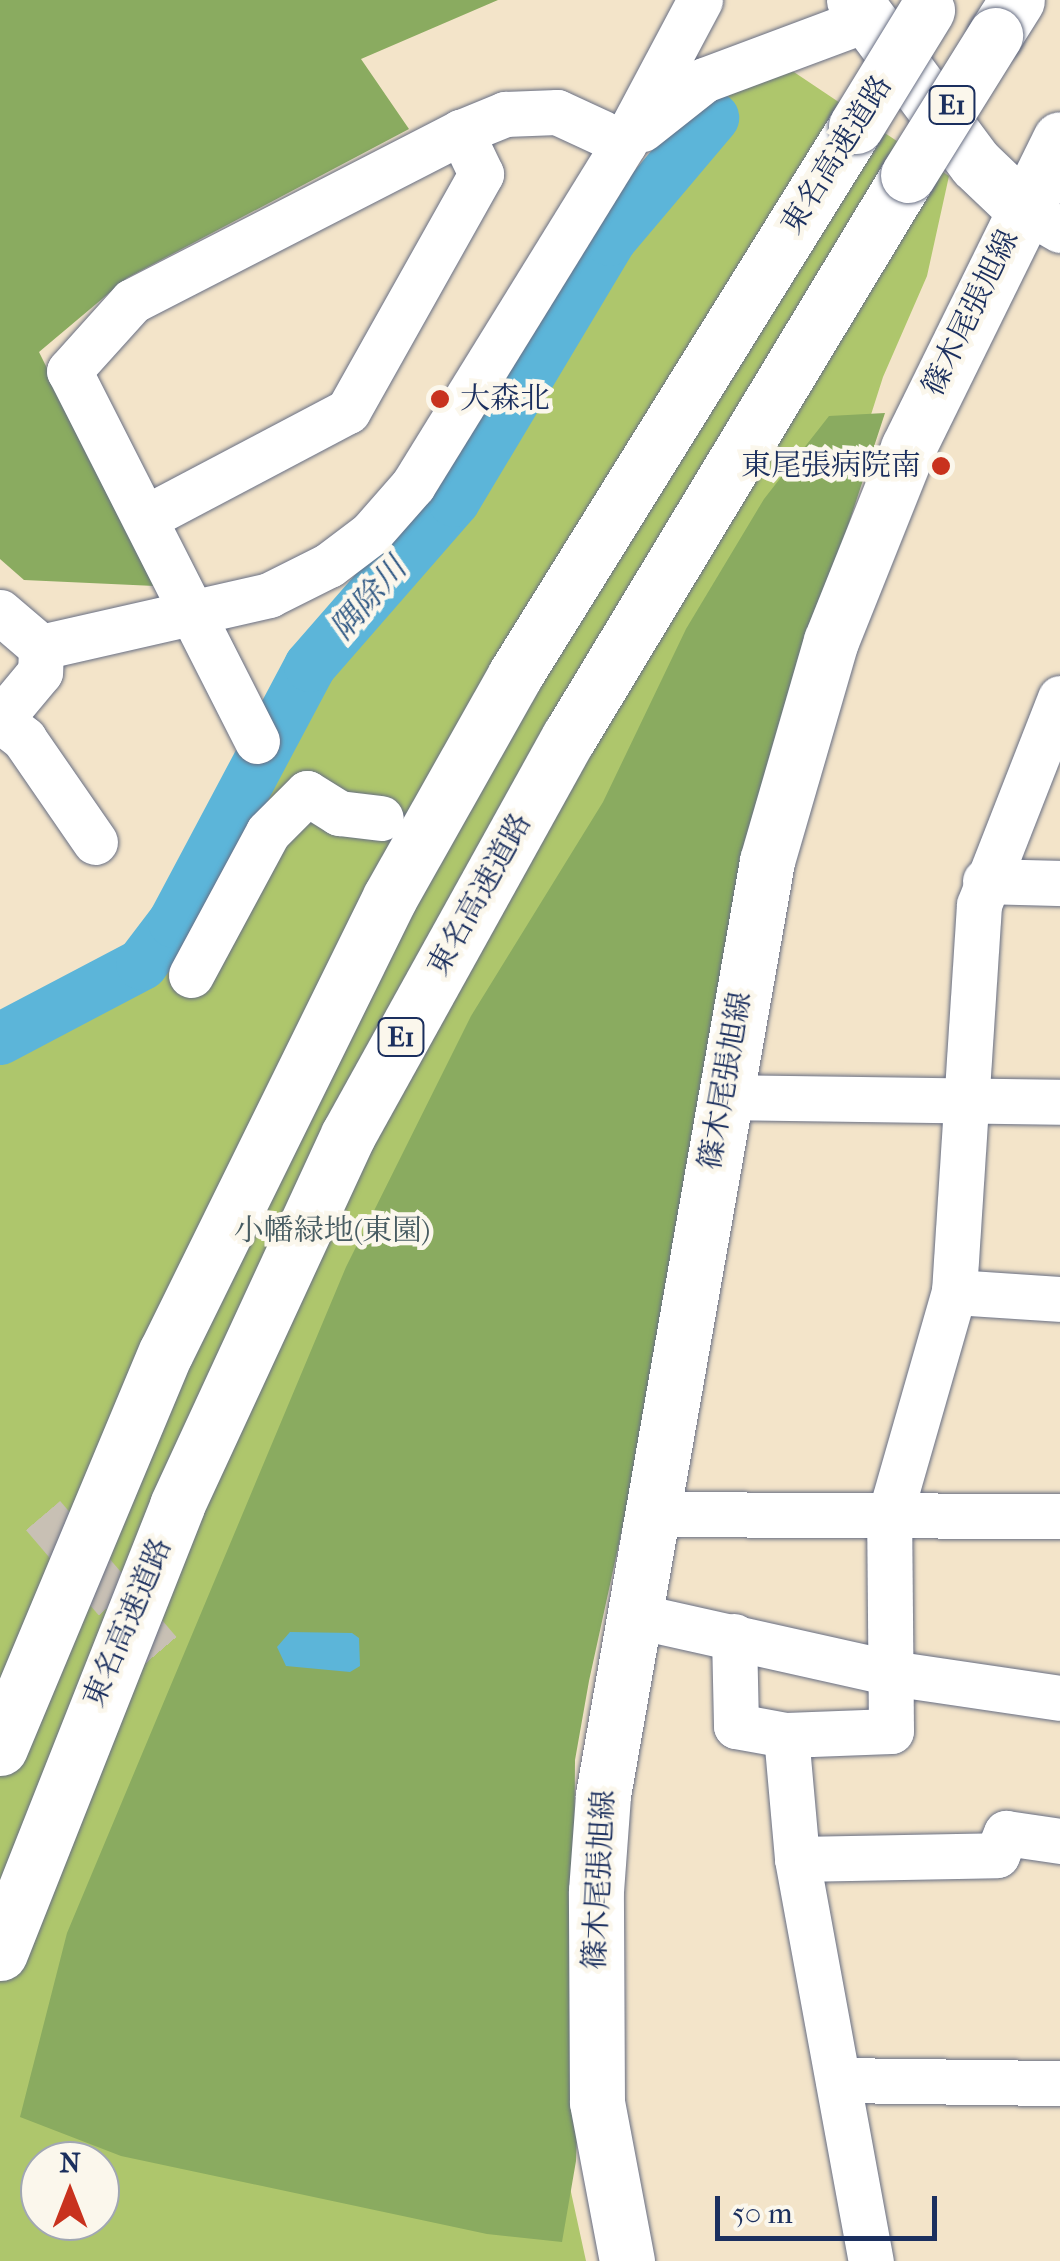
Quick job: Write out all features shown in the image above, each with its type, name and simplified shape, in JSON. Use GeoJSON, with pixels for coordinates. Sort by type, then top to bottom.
{"type":"FeatureCollection","features":[{"type":"Feature","properties":{"kind":"main road","name":"東名高速道路"},"geometry":{"type":"LineString","coordinates":[[0,1748],[166,1352],[390,896],[515,675],[930,5]]}},
{"type":"Feature","properties":{"kind":"main road","name":"篠木尾張旭線"},"geometry":{"type":"LineString","coordinates":[[627,2261],[598,2102],[596,1891],[609,1741],[722,1097],[774,827],[819,674],[908,448],[1041,219],[976,164],[861,9]]}},
{"type":"Feature","properties":{"kind":"main road","name":"東名高速道路"},"geometry":{"type":"LineString","coordinates":[[0,1953],[177,1505],[348,1135],[570,737],[1006,18]]}},
{"type":"Feature","properties":{"kind":"main road"},"geometry":{"type":"LineString","coordinates":[[1041,219],[1060,139]]}},
{"type":"Feature","properties":{"kind":"street"},"geometry":{"type":"LineString","coordinates":[[42,647],[269,595],[329,565],[370,534],[413,485],[624,143],[700,0]]}},
{"type":"Feature","properties":{"kind":"street"},"geometry":{"type":"LineString","coordinates":[[624,143],[704,80],[861,9]]}},
{"type":"Feature","properties":{"kind":"street"},"geometry":{"type":"LineString","coordinates":[[258,741],[69,372],[132,301],[460,132],[505,114],[557,112],[624,143]]}},
{"type":"Feature","properties":{"kind":"street"},"geometry":{"type":"LineString","coordinates":[[145,518],[348,410],[481,174],[460,132]]}},
{"type":"Feature","properties":{"kind":"street"},"geometry":{"type":"LineString","coordinates":[[0,612],[42,647]]}},
{"type":"Feature","properties":{"kind":"street"},"geometry":{"type":"LineString","coordinates":[[42,647],[40,672],[0,720],[24,739],[96,842]]}},
{"type":"Feature","properties":{"kind":"street"},"geometry":{"type":"LineString","coordinates":[[734,1636],[736,1726],[786,1736],[891,1731],[889,1518],[954,1292],[964,1098],[985,881],[1060,698]]}},
{"type":"Feature","properties":{"kind":"street"},"geometry":{"type":"LineString","coordinates":[[191,975],[268,832],[308,793],[339,813],[381,818]]}},
{"type":"Feature","properties":{"kind":"street"},"geometry":{"type":"LineString","coordinates":[[985,881],[1060,883]]}},
{"type":"Feature","properties":{"kind":"street"},"geometry":{"type":"LineString","coordinates":[[722,1097],[1060,1102]]}},
{"type":"Feature","properties":{"kind":"street"},"geometry":{"type":"LineString","coordinates":[[954,1292],[1060,1299]]}},
{"type":"Feature","properties":{"kind":"street"},"geometry":{"type":"LineString","coordinates":[[650,1514],[1060,1516]]}},
{"type":"Feature","properties":{"kind":"street"},"geometry":{"type":"LineString","coordinates":[[632,1615],[891,1672],[1060,1698]]}},
{"type":"Feature","properties":{"kind":"street"},"geometry":{"type":"LineString","coordinates":[[786,1736],[797,1859],[871,2261]]}},
{"type":"Feature","properties":{"kind":"street"},"geometry":{"type":"LineString","coordinates":[[797,1859],[998,1855],[1006,1834],[1060,1841]]}},
{"type":"Feature","properties":{"kind":"street"},"geometry":{"type":"LineString","coordinates":[[838,2080],[1060,2083]]}},
{"type":"Feature","properties":{"kind":"green space"},"geometry":{"type":"Polygon","coordinates":[[[0,0],[498,0],[361,59],[409,129],[127,278],[39,352],[155,586],[24,580],[0,559],[0,0]]]}},
{"type":"Feature","properties":{"kind":"green space","name":"小幡緑地(東園)"},"geometry":{"type":"Polygon","coordinates":[[[779,62],[949,176],[927,276],[883,377],[782,694],[567,1732],[564,2160],[586,2261],[0,2261],[0,1031],[177,938],[350,629],[478,479],[619,243],[716,125],[733,85],[779,62]]]}},
{"type":"Feature","properties":{"kind":"green space"},"geometry":{"type":"Polygon","coordinates":[[[885,413],[826,593],[575,1760],[574,1904],[582,2012],[576,2161],[562,2242],[487,2234],[121,2156],[120,2141],[82,2141],[20,2117],[67,1933],[346,1267],[471,1016],[603,802],[686,629],[764,499],[829,416],[885,413]]]}},
{"type":"Feature","properties":{"kind":"water"},"geometry":{"type":"Polygon","coordinates":[[[290,1632],[352,1633],[359,1638],[360,1666],[350,1672],[286,1666],[277,1647],[290,1632]]]}},
{"type":"Feature","properties":{"kind":"waterway","name":"隅除川"},"geometry":{"type":"LineString","coordinates":[[0,1039],[142,964],[174,922],[310,666],[454,501],[610,240],[713,118]]}},
{"type":"Feature","properties":{"kind":"tunnel"},"geometry":{"type":"LineString","coordinates":[[43,1515],[167,1660]]}},
{"type":"Feature","properties":{"kind":"place","name":"大森北"},"geometry":{"type":"Point","coordinates":[440,399]}},
{"type":"Feature","properties":{"kind":"place","name":"東尾張病院南"},"geometry":{"type":"Point","coordinates":[941,466]}}]}
